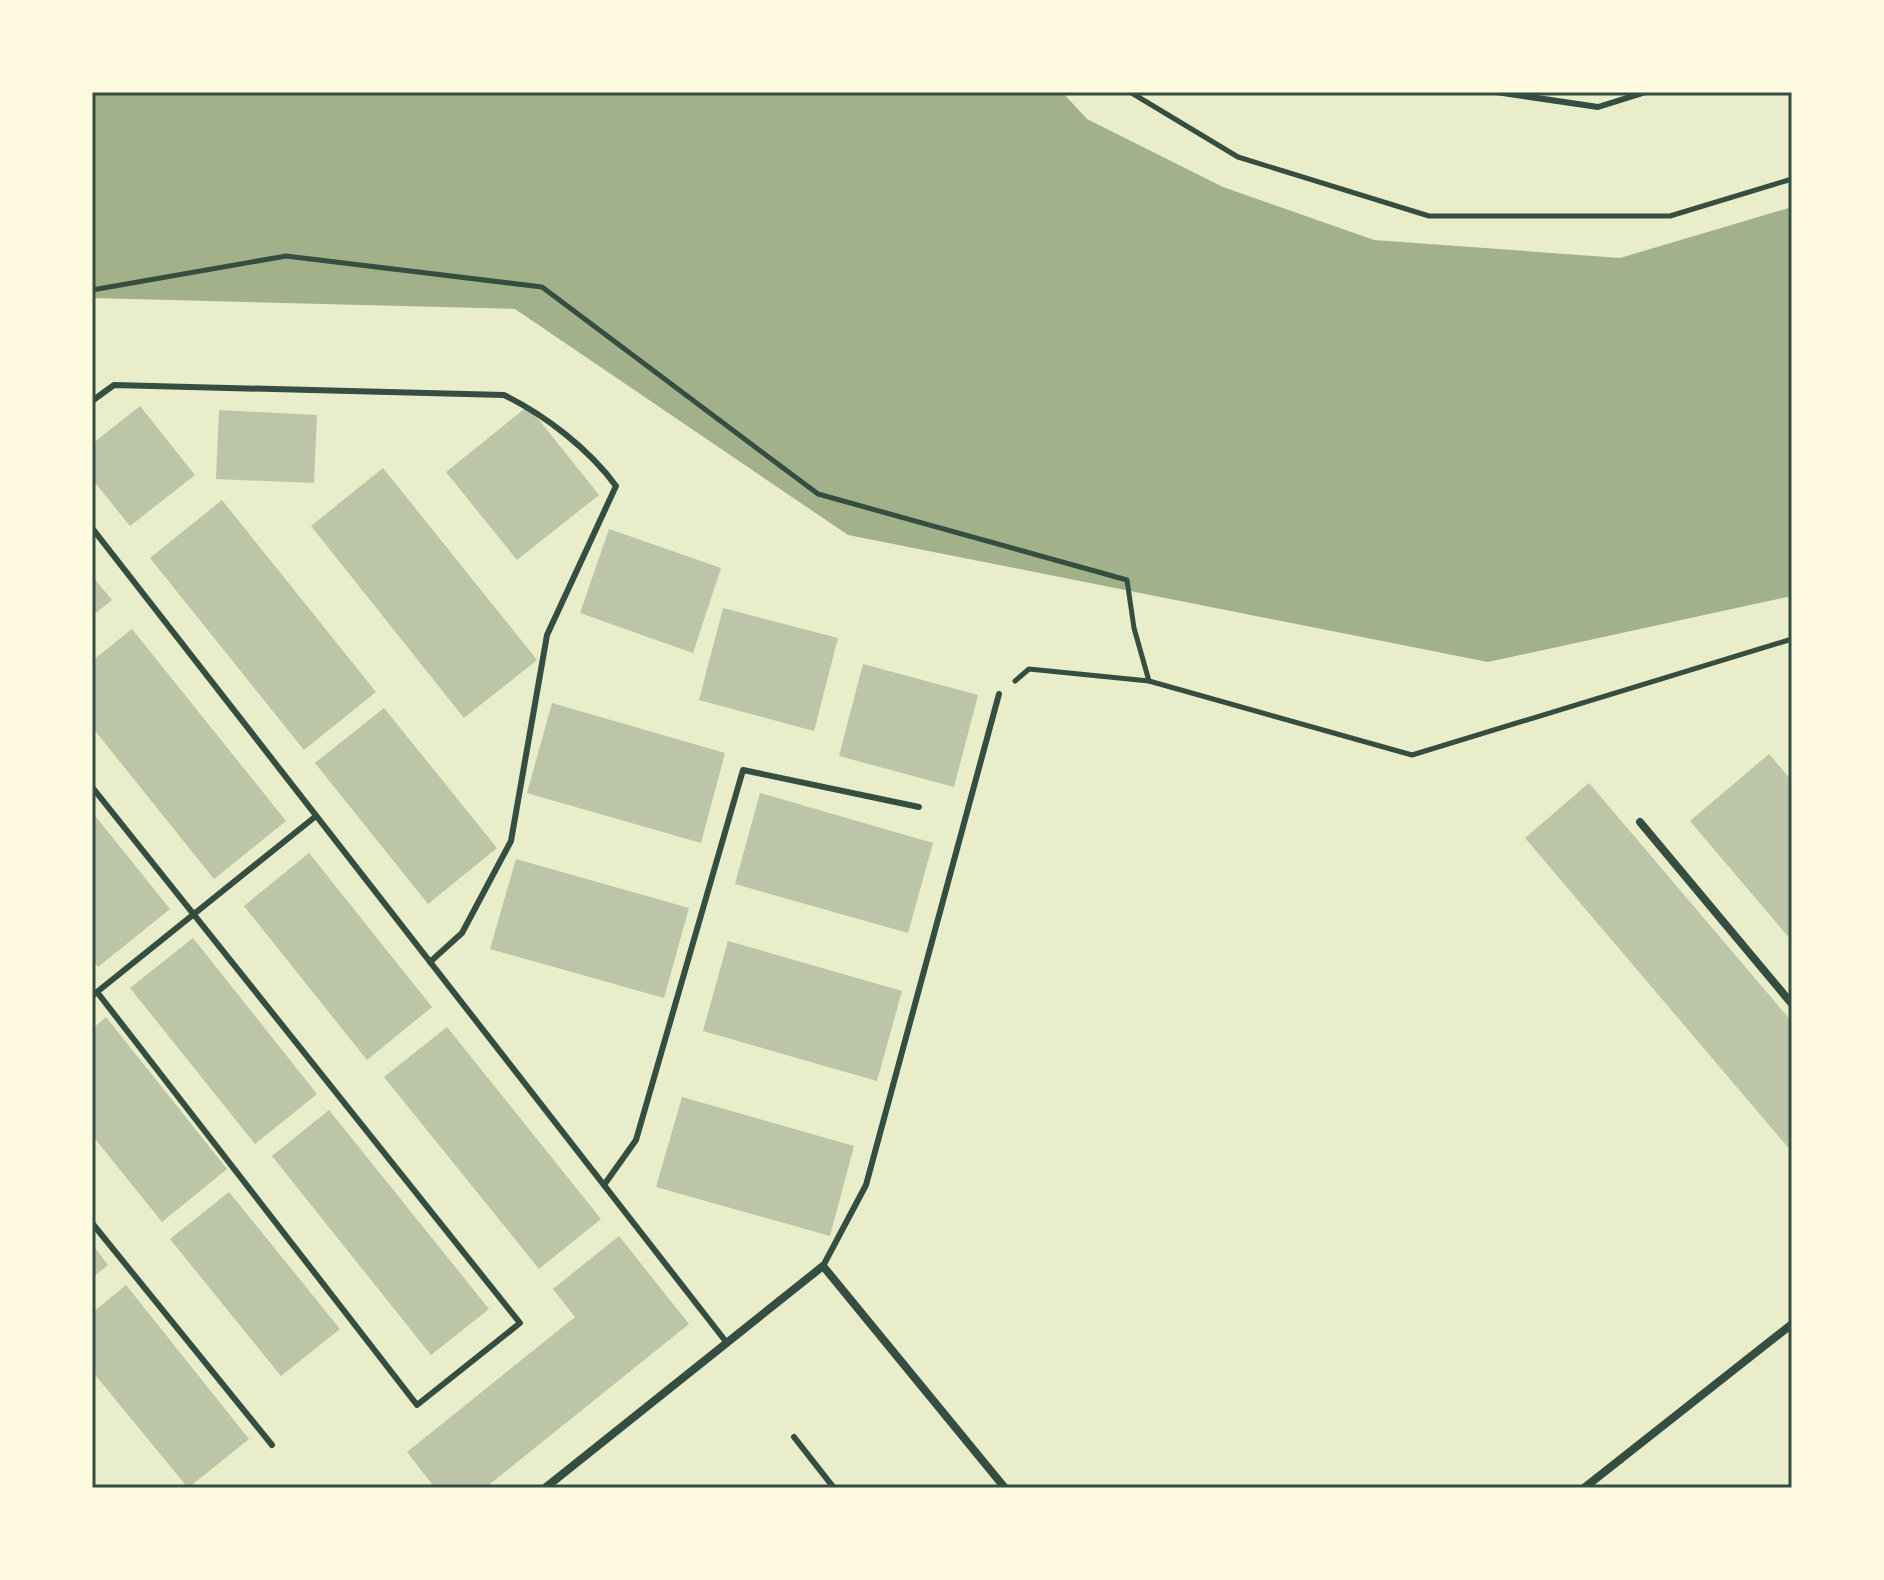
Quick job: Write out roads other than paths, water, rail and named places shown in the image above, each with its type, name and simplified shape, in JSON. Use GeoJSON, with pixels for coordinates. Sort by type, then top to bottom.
{"type":"FeatureCollection","features":[{"type":"Feature","properties":{"kind":"street"},"geometry":{"type":"LineString","coordinates":[[1640,822],[1792,1004]]}},
{"type":"Feature","properties":{"kind":"street"},"geometry":{"type":"LineString","coordinates":[[545,1488],[823,1266],[1005,1488]]}},
{"type":"Feature","properties":{"kind":"street"},"geometry":{"type":"LineString","coordinates":[[1584,1488],[1792,1324]]}},
{"type":"Feature","properties":{"kind":"lane"},"geometry":{"type":"LineString","coordinates":[[1496,92],[1598,107],[1646,92]]}},
{"type":"Feature","properties":{"kind":"lane"},"geometry":{"type":"LineString","coordinates":[[92,401],[114,385],[504,395],[528,406],[602,466],[616,486],[547,635],[511,841],[462,933],[430,962]]}},
{"type":"Feature","properties":{"kind":"lane"},"geometry":{"type":"LineString","coordinates":[[92,528],[727,1343]]}},
{"type":"Feature","properties":{"kind":"lane"},"geometry":{"type":"LineString","coordinates":[[823,1266],[866,1185],[999,694]]}},
{"type":"Feature","properties":{"kind":"lane"},"geometry":{"type":"LineString","coordinates":[[604,1185],[636,1140],[743,770],[919,807]]}},
{"type":"Feature","properties":{"kind":"lane"},"geometry":{"type":"LineString","coordinates":[[92,787],[194,914],[520,1323],[417,1405],[94,994],[194,914],[316,816]]}},
{"type":"Feature","properties":{"kind":"lane"},"geometry":{"type":"LineString","coordinates":[[92,1223],[272,1445]]}},
{"type":"Feature","properties":{"kind":"lane"},"geometry":{"type":"LineString","coordinates":[[794,1437],[834,1488]]}}]}
